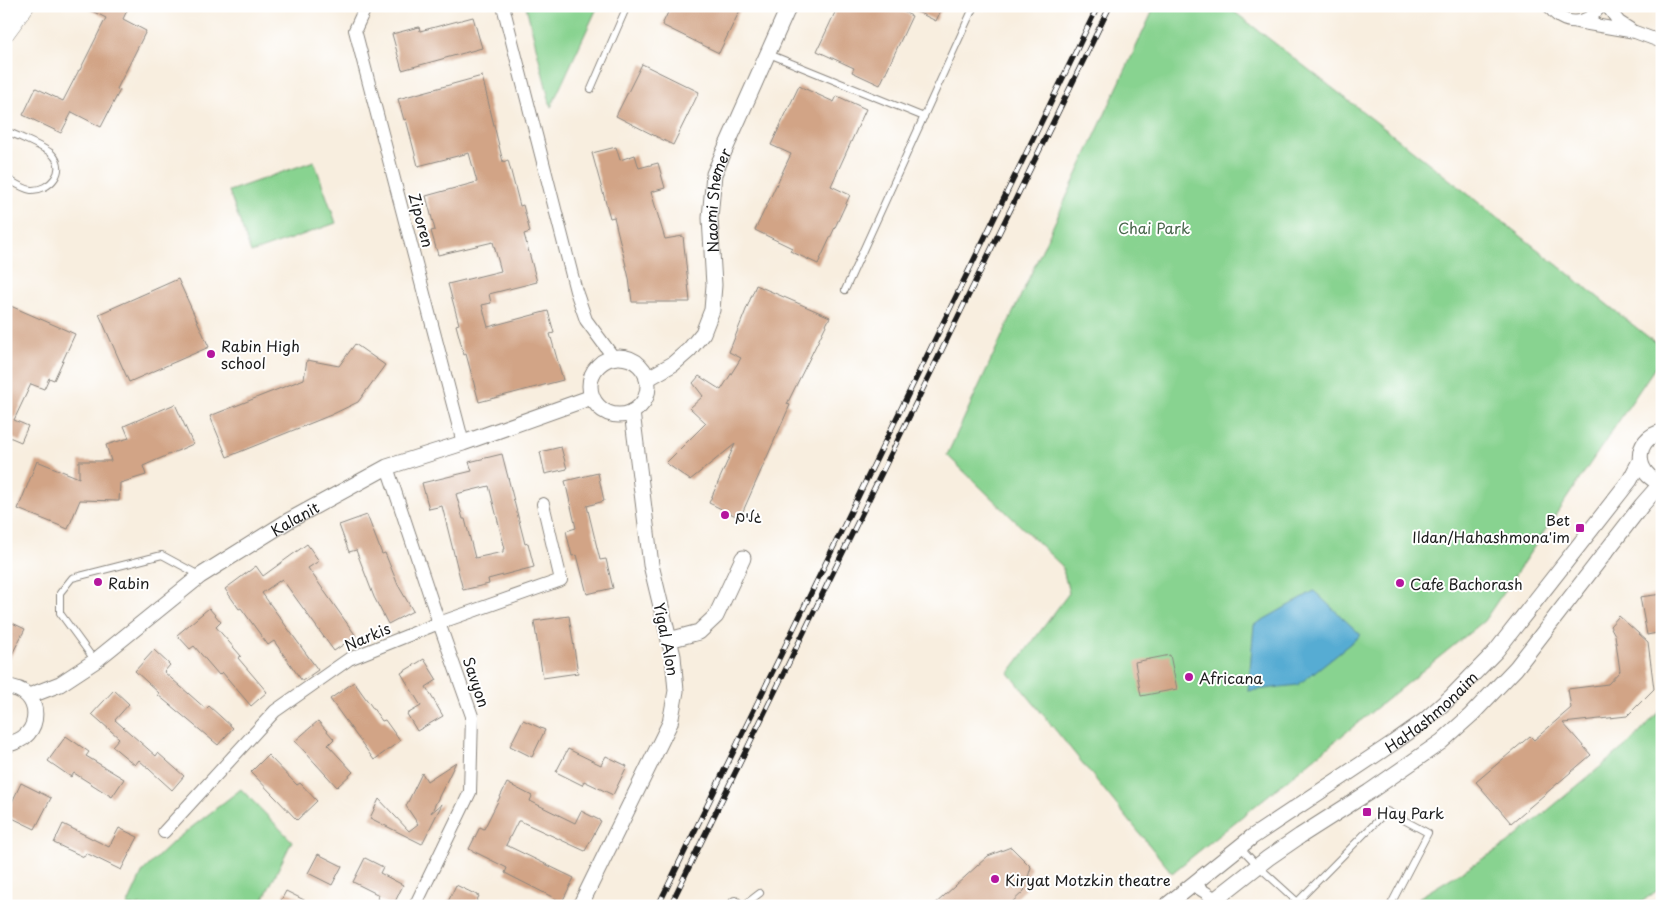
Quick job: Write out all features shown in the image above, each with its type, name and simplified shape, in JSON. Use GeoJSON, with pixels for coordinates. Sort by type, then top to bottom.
{"type":"FeatureCollection","features":[{"type":"Feature","properties":{"kind":"main road"},"geometry":{"type":"LineString","coordinates":[[6,32],[25,6]]}},
{"type":"Feature","properties":{"kind":"street","name":"Ziporen"},"geometry":{"type":"LineString","coordinates":[[366,6],[355,30],[463,443]]}},
{"type":"Feature","properties":{"kind":"street"},"geometry":{"type":"LineString","coordinates":[[503,6],[576,291],[586,320],[614,358]]}},
{"type":"Feature","properties":{"kind":"street","name":"Naomi Shemer"},"geometry":{"type":"LineString","coordinates":[[648,379],[673,364],[689,350],[703,333],[712,310],[714,285],[710,218],[714,174],[789,6]]}},
{"type":"Feature","properties":{"kind":"street"},"geometry":{"type":"LineString","coordinates":[[1549,6],[1560,18],[1568,22],[1635,32],[1662,42]]}},
{"type":"Feature","properties":{"kind":"street"},"geometry":{"type":"LineString","coordinates":[[1577,22],[1590,18],[1600,6]]}},
{"type":"Feature","properties":{"kind":"street"},"geometry":{"type":"LineString","coordinates":[[1607,6],[1619,22],[1635,32]]}},
{"type":"Feature","properties":{"kind":"street"},"geometry":{"type":"LineString","coordinates":[[614,358],[628,358],[637,363],[644,370],[648,379],[646,398],[632,412],[623,415],[613,415],[597,406],[592,398],[590,379],[594,370],[601,363],[614,358]]}},
{"type":"Feature","properties":{"kind":"street","name":"Kalanit"},"geometry":{"type":"LineString","coordinates":[[28,696],[60,684],[96,661],[200,576],[288,522],[387,467],[592,398]]}},
{"type":"Feature","properties":{"kind":"street","name":"Yigal Alon"},"geometry":{"type":"LineString","coordinates":[[580,906],[670,723],[676,691],[673,656],[651,565],[632,412]]}},
{"type":"Feature","properties":{"kind":"street","name":"HaHashmonaim"},"geometry":{"type":"LineString","coordinates":[[1166,906],[1240,847],[1424,721],[1452,696],[1496,651],[1630,480],[1640,461],[1643,444],[1660,429]]}},
{"type":"Feature","properties":{"kind":"street"},"geometry":{"type":"LineString","coordinates":[[1640,461],[1647,475],[1662,484]]}},
{"type":"Feature","properties":{"kind":"street","name":"Savyon"},"geometry":{"type":"LineString","coordinates":[[387,467],[439,624],[472,716],[470,792],[415,906]]}},
{"type":"Feature","properties":{"kind":"street","name":"HaHashmonaim"},"geometry":{"type":"LineString","coordinates":[[1217,903],[1258,866],[1441,742],[1471,715],[1516,668],[1642,505],[1662,484]]}},
{"type":"Feature","properties":{"kind":"street","name":"Narkis"},"geometry":{"type":"LineString","coordinates":[[164,832],[275,711],[349,659],[561,580],[543,504]]}},
{"type":"Feature","properties":{"kind":"street"},"geometry":{"type":"LineString","coordinates":[[669,640],[699,632],[716,616],[743,558]]}},
{"type":"Feature","properties":{"kind":"street"},"geometry":{"type":"LineString","coordinates":[[6,686],[21,690],[28,696],[33,704],[35,714],[31,731],[16,743],[6,744]]}},
{"type":"Feature","properties":{"kind":"street"},"geometry":{"type":"LineString","coordinates":[[1192,884],[1217,903]]}},
{"type":"Feature","properties":{"kind":"lane"},"geometry":{"type":"LineString","coordinates":[[591,89],[627,6]]}},
{"type":"Feature","properties":{"kind":"lane"},"geometry":{"type":"LineString","coordinates":[[845,290],[974,6]]}},
{"type":"Feature","properties":{"kind":"lane"},"geometry":{"type":"LineString","coordinates":[[768,53],[924,117]]}},
{"type":"Feature","properties":{"kind":"lane"},"geometry":{"type":"LineString","coordinates":[[6,131],[52,154],[57,163],[57,172],[53,182],[42,189],[29,190],[6,178]]}},
{"type":"Feature","properties":{"kind":"lane"},"geometry":{"type":"LineString","coordinates":[[96,661],[60,613],[60,593],[72,578],[162,555],[200,576]]}},
{"type":"Feature","properties":{"kind":"lane"},"geometry":{"type":"LineString","coordinates":[[1240,847],[1300,904],[1387,811],[1428,833],[1390,906]]}},
{"type":"Feature","properties":{"kind":"lane"},"geometry":{"type":"LineString","coordinates":[[737,905],[760,892]]}},
{"type":"Feature","properties":{"kind":"green space"},"geometry":{"type":"Polygon","coordinates":[[[526,6],[598,6],[551,107],[526,6]]]}},
{"type":"Feature","properties":{"kind":"green space","name":"Chai Park"},"geometry":{"type":"Polygon","coordinates":[[[1155,6],[1227,6],[1662,348],[1662,357],[1484,621],[1172,873],[1009,673],[1069,593],[1062,566],[947,455],[1155,6]]]}},
{"type":"Feature","properties":{"kind":"green space"},"geometry":{"type":"Polygon","coordinates":[[[314,161],[336,223],[251,253],[229,191],[314,161]]]}},
{"type":"Feature","properties":{"kind":"green space"},"geometry":{"type":"Polygon","coordinates":[[[1662,708],[1662,887],[1636,906],[1432,906],[1418,898],[1507,844],[1634,739],[1662,708]]]}},
{"type":"Feature","properties":{"kind":"green space"},"geometry":{"type":"Polygon","coordinates":[[[241,789],[292,841],[260,906],[127,906],[143,871],[174,841],[241,789]]]}},
{"type":"Feature","properties":{"kind":"water"},"geometry":{"type":"Polygon","coordinates":[[[1314,591],[1361,635],[1298,685],[1248,691],[1254,625],[1314,591]]]}},
{"type":"Feature","properties":{"kind":"building"},"geometry":{"type":"Polygon","coordinates":[[[82,6],[129,6],[123,19],[146,31],[117,89],[120,90],[101,127],[72,112],[61,133],[23,115],[36,88],[63,101],[80,70],[106,18],[82,6]]]}},
{"type":"Feature","properties":{"kind":"building"},"geometry":{"type":"Polygon","coordinates":[[[671,6],[742,6],[719,53],[662,25],[671,6]]]}},
{"type":"Feature","properties":{"kind":"building"},"geometry":{"type":"Polygon","coordinates":[[[838,6],[891,6],[912,16],[880,85],[852,72],[854,68],[817,51],[838,6]]]}},
{"type":"Feature","properties":{"kind":"building"},"geometry":{"type":"Polygon","coordinates":[[[905,6],[943,6],[936,21],[905,6]]]}},
{"type":"Feature","properties":{"kind":"building"},"geometry":{"type":"Polygon","coordinates":[[[473,17],[482,48],[402,70],[392,34],[419,27],[420,31],[473,17]]]}},
{"type":"Feature","properties":{"kind":"building"},"geometry":{"type":"Polygon","coordinates":[[[642,64],[699,92],[673,145],[616,116],[642,64]]]}},
{"type":"Feature","properties":{"kind":"building"},"geometry":{"type":"Polygon","coordinates":[[[482,76],[503,162],[508,160],[520,206],[523,205],[530,232],[524,234],[537,282],[489,294],[491,303],[482,305],[488,327],[548,311],[554,333],[550,334],[563,380],[479,402],[456,325],[459,324],[448,284],[501,271],[493,242],[438,255],[431,231],[435,230],[426,196],[477,182],[469,153],[418,166],[406,119],[404,120],[398,99],[482,76]]]}},
{"type":"Feature","properties":{"kind":"building"},"geometry":{"type":"Polygon","coordinates":[[[799,86],[834,102],[837,96],[866,109],[831,186],[850,195],[818,264],[790,251],[792,248],[755,230],[791,154],[771,145],[799,86]]]}},
{"type":"Feature","properties":{"kind":"building"},"geometry":{"type":"Polygon","coordinates":[[[616,147],[620,160],[635,155],[639,168],[658,163],[665,188],[651,192],[665,239],[683,236],[690,302],[632,302],[629,278],[614,217],[610,218],[592,153],[616,147]]]}},
{"type":"Feature","properties":{"kind":"building"},"geometry":{"type":"Polygon","coordinates":[[[178,279],[209,347],[129,382],[99,314],[178,279]]]}},
{"type":"Feature","properties":{"kind":"building"},"geometry":{"type":"Polygon","coordinates":[[[756,285],[830,317],[787,404],[790,405],[740,518],[709,503],[735,444],[690,480],[666,463],[706,423],[690,408],[703,396],[693,383],[699,376],[721,390],[741,358],[729,352],[756,285]]]}},
{"type":"Feature","properties":{"kind":"building"},"geometry":{"type":"Polygon","coordinates":[[[6,304],[75,334],[54,380],[49,378],[44,389],[31,384],[14,420],[28,426],[21,442],[7,436],[6,438],[6,304]]]}},
{"type":"Feature","properties":{"kind":"building"},"geometry":{"type":"Polygon","coordinates":[[[355,344],[385,365],[358,402],[331,415],[227,457],[210,416],[304,379],[307,360],[339,366],[355,344]]]}},
{"type":"Feature","properties":{"kind":"building"},"geometry":{"type":"Polygon","coordinates":[[[175,404],[193,444],[143,466],[146,475],[120,483],[119,501],[80,500],[68,529],[18,509],[37,461],[79,478],[79,461],[111,461],[106,445],[129,438],[124,426],[175,404]]]}},
{"type":"Feature","properties":{"kind":"building"},"geometry":{"type":"Polygon","coordinates":[[[561,447],[567,469],[545,474],[540,452],[561,447]]]}},
{"type":"Feature","properties":{"kind":"building"},"geometry":{"type":"Polygon","coordinates":[[[502,454],[525,544],[528,543],[534,567],[488,579],[489,584],[463,590],[442,506],[429,509],[422,483],[472,471],[469,462],[502,454]],[[489,486],[456,494],[463,519],[465,519],[475,558],[503,552],[503,549],[505,549],[489,486]]]}},
{"type":"Feature","properties":{"kind":"building"},"geometry":{"type":"Polygon","coordinates":[[[598,473],[604,501],[587,506],[600,560],[606,559],[613,588],[587,594],[577,555],[572,556],[566,531],[576,528],[565,481],[598,473]]]}},
{"type":"Feature","properties":{"kind":"building"},"geometry":{"type":"Polygon","coordinates":[[[367,515],[382,554],[385,553],[398,585],[413,611],[388,624],[374,597],[356,550],[349,552],[339,525],[367,515]]]}},
{"type":"Feature","properties":{"kind":"building"},"geometry":{"type":"Polygon","coordinates":[[[307,544],[319,561],[308,568],[356,636],[334,651],[282,579],[262,593],[318,670],[302,681],[274,641],[268,645],[225,589],[256,566],[263,576],[307,544]]]}},
{"type":"Feature","properties":{"kind":"building"},"geometry":{"type":"Polygon","coordinates":[[[1662,594],[1662,632],[1647,635],[1640,597],[1662,594]]]}},
{"type":"Feature","properties":{"kind":"building"},"geometry":{"type":"Polygon","coordinates":[[[209,608],[221,622],[216,627],[241,656],[238,658],[267,692],[251,706],[222,672],[219,675],[194,646],[190,649],[177,635],[209,608]]]}},
{"type":"Feature","properties":{"kind":"building"},"geometry":{"type":"Polygon","coordinates":[[[569,616],[578,673],[543,678],[534,621],[569,616]]]}},
{"type":"Feature","properties":{"kind":"building"},"geometry":{"type":"Polygon","coordinates":[[[1619,616],[1648,642],[1654,689],[1627,716],[1563,723],[1591,755],[1511,823],[1476,782],[1530,736],[1534,740],[1571,708],[1568,689],[1608,684],[1620,671],[1615,635],[1610,626],[1619,616]]]}},
{"type":"Feature","properties":{"kind":"building"},"geometry":{"type":"Polygon","coordinates":[[[6,620],[25,629],[6,666],[6,620]]]}},
{"type":"Feature","properties":{"kind":"building"},"geometry":{"type":"Polygon","coordinates":[[[154,650],[170,665],[164,672],[206,709],[209,706],[233,728],[218,745],[158,695],[159,693],[135,671],[154,650]]]}},
{"type":"Feature","properties":{"kind":"building"},"geometry":{"type":"Polygon","coordinates":[[[1170,655],[1177,689],[1141,696],[1135,662],[1170,655]]]}},
{"type":"Feature","properties":{"kind":"building"},"geometry":{"type":"Polygon","coordinates":[[[424,659],[437,680],[426,687],[443,716],[417,731],[407,714],[421,706],[401,673],[424,659]]]}},
{"type":"Feature","properties":{"kind":"building"},"geometry":{"type":"Polygon","coordinates":[[[354,682],[382,721],[385,720],[400,741],[374,760],[330,699],[354,682]]]}},
{"type":"Feature","properties":{"kind":"building"},"geometry":{"type":"Polygon","coordinates":[[[114,690],[129,704],[115,720],[156,756],[158,753],[184,776],[172,790],[139,760],[135,765],[112,746],[119,738],[92,714],[114,690]]]}},
{"type":"Feature","properties":{"kind":"building"},"geometry":{"type":"Polygon","coordinates":[[[523,720],[545,730],[532,757],[510,746],[523,720]]]}},
{"type":"Feature","properties":{"kind":"building"},"geometry":{"type":"Polygon","coordinates":[[[318,721],[334,739],[328,745],[353,772],[337,787],[295,741],[318,721]]]}},
{"type":"Feature","properties":{"kind":"building"},"geometry":{"type":"Polygon","coordinates":[[[66,736],[89,752],[86,756],[124,779],[112,797],[74,773],[71,777],[48,761],[66,736]]]}},
{"type":"Feature","properties":{"kind":"building"},"geometry":{"type":"Polygon","coordinates":[[[568,749],[601,765],[606,756],[627,766],[613,795],[584,781],[582,785],[556,772],[568,749]]]}},
{"type":"Feature","properties":{"kind":"building"},"geometry":{"type":"Polygon","coordinates":[[[268,755],[297,785],[300,783],[317,801],[297,820],[251,772],[268,755]]]}},
{"type":"Feature","properties":{"kind":"building"},"geometry":{"type":"Polygon","coordinates":[[[456,762],[431,813],[442,804],[422,844],[370,818],[379,799],[409,831],[418,824],[406,806],[422,773],[427,781],[456,762]]]}},
{"type":"Feature","properties":{"kind":"building"},"geometry":{"type":"Polygon","coordinates":[[[21,783],[51,798],[35,829],[6,815],[21,783]]]}},
{"type":"Feature","properties":{"kind":"building"},"geometry":{"type":"Polygon","coordinates":[[[507,783],[532,796],[530,801],[575,823],[581,811],[601,821],[585,851],[520,821],[518,821],[506,845],[574,878],[562,902],[505,873],[507,868],[469,849],[480,827],[484,829],[507,783]]]}},
{"type":"Feature","properties":{"kind":"building"},"geometry":{"type":"Polygon","coordinates":[[[63,824],[109,847],[119,828],[138,837],[121,870],[86,853],[84,857],[54,843],[63,824]]]}},
{"type":"Feature","properties":{"kind":"building","name":"Kiryat Motzkin theatre"},"geometry":{"type":"Polygon","coordinates":[[[1011,847],[1031,867],[1024,891],[1008,906],[933,906],[988,856],[1011,847]]]}},
{"type":"Feature","properties":{"kind":"building"},"geometry":{"type":"Polygon","coordinates":[[[318,854],[342,866],[332,885],[308,873],[318,854]]]}},
{"type":"Feature","properties":{"kind":"building"},"geometry":{"type":"Polygon","coordinates":[[[365,858],[383,867],[380,873],[403,885],[393,906],[377,899],[379,895],[353,882],[365,858]]]}},
{"type":"Feature","properties":{"kind":"building"},"geometry":{"type":"Polygon","coordinates":[[[456,885],[479,896],[474,906],[446,906],[456,885]]]}},
{"type":"Feature","properties":{"kind":"building"},"geometry":{"type":"Polygon","coordinates":[[[286,891],[316,906],[278,906],[286,891]]]}},
{"type":"Feature","properties":{"kind":"railway"},"geometry":{"type":"LineString","coordinates":[[658,906],[1098,6]]}},
{"type":"Feature","properties":{"kind":"railway"},"geometry":{"type":"LineString","coordinates":[[670,906],[1110,6]]}},
{"type":"Feature","properties":{"kind":"place","name":"Rabin High school"},"geometry":{"type":"Point","coordinates":[211,354]}},
{"type":"Feature","properties":{"kind":"place","name":"גלים"},"geometry":{"type":"Point","coordinates":[725,515]}},
{"type":"Feature","properties":{"kind":"place","name":"Bet Ildan/Hahashmona'im"},"geometry":{"type":"Point","coordinates":[1580,528]}},
{"type":"Feature","properties":{"kind":"place","name":"Rabin"},"geometry":{"type":"Point","coordinates":[98,582]}},
{"type":"Feature","properties":{"kind":"place","name":"Cafe Bachorash"},"geometry":{"type":"Point","coordinates":[1400,583]}},
{"type":"Feature","properties":{"kind":"place","name":"Africana"},"geometry":{"type":"Point","coordinates":[1189,677]}},
{"type":"Feature","properties":{"kind":"place","name":"Hay Park"},"geometry":{"type":"Point","coordinates":[1367,812]}},
{"type":"Feature","properties":{"kind":"place","name":"Kiryat Motzkin theatre"},"geometry":{"type":"Point","coordinates":[995,879]}}]}
